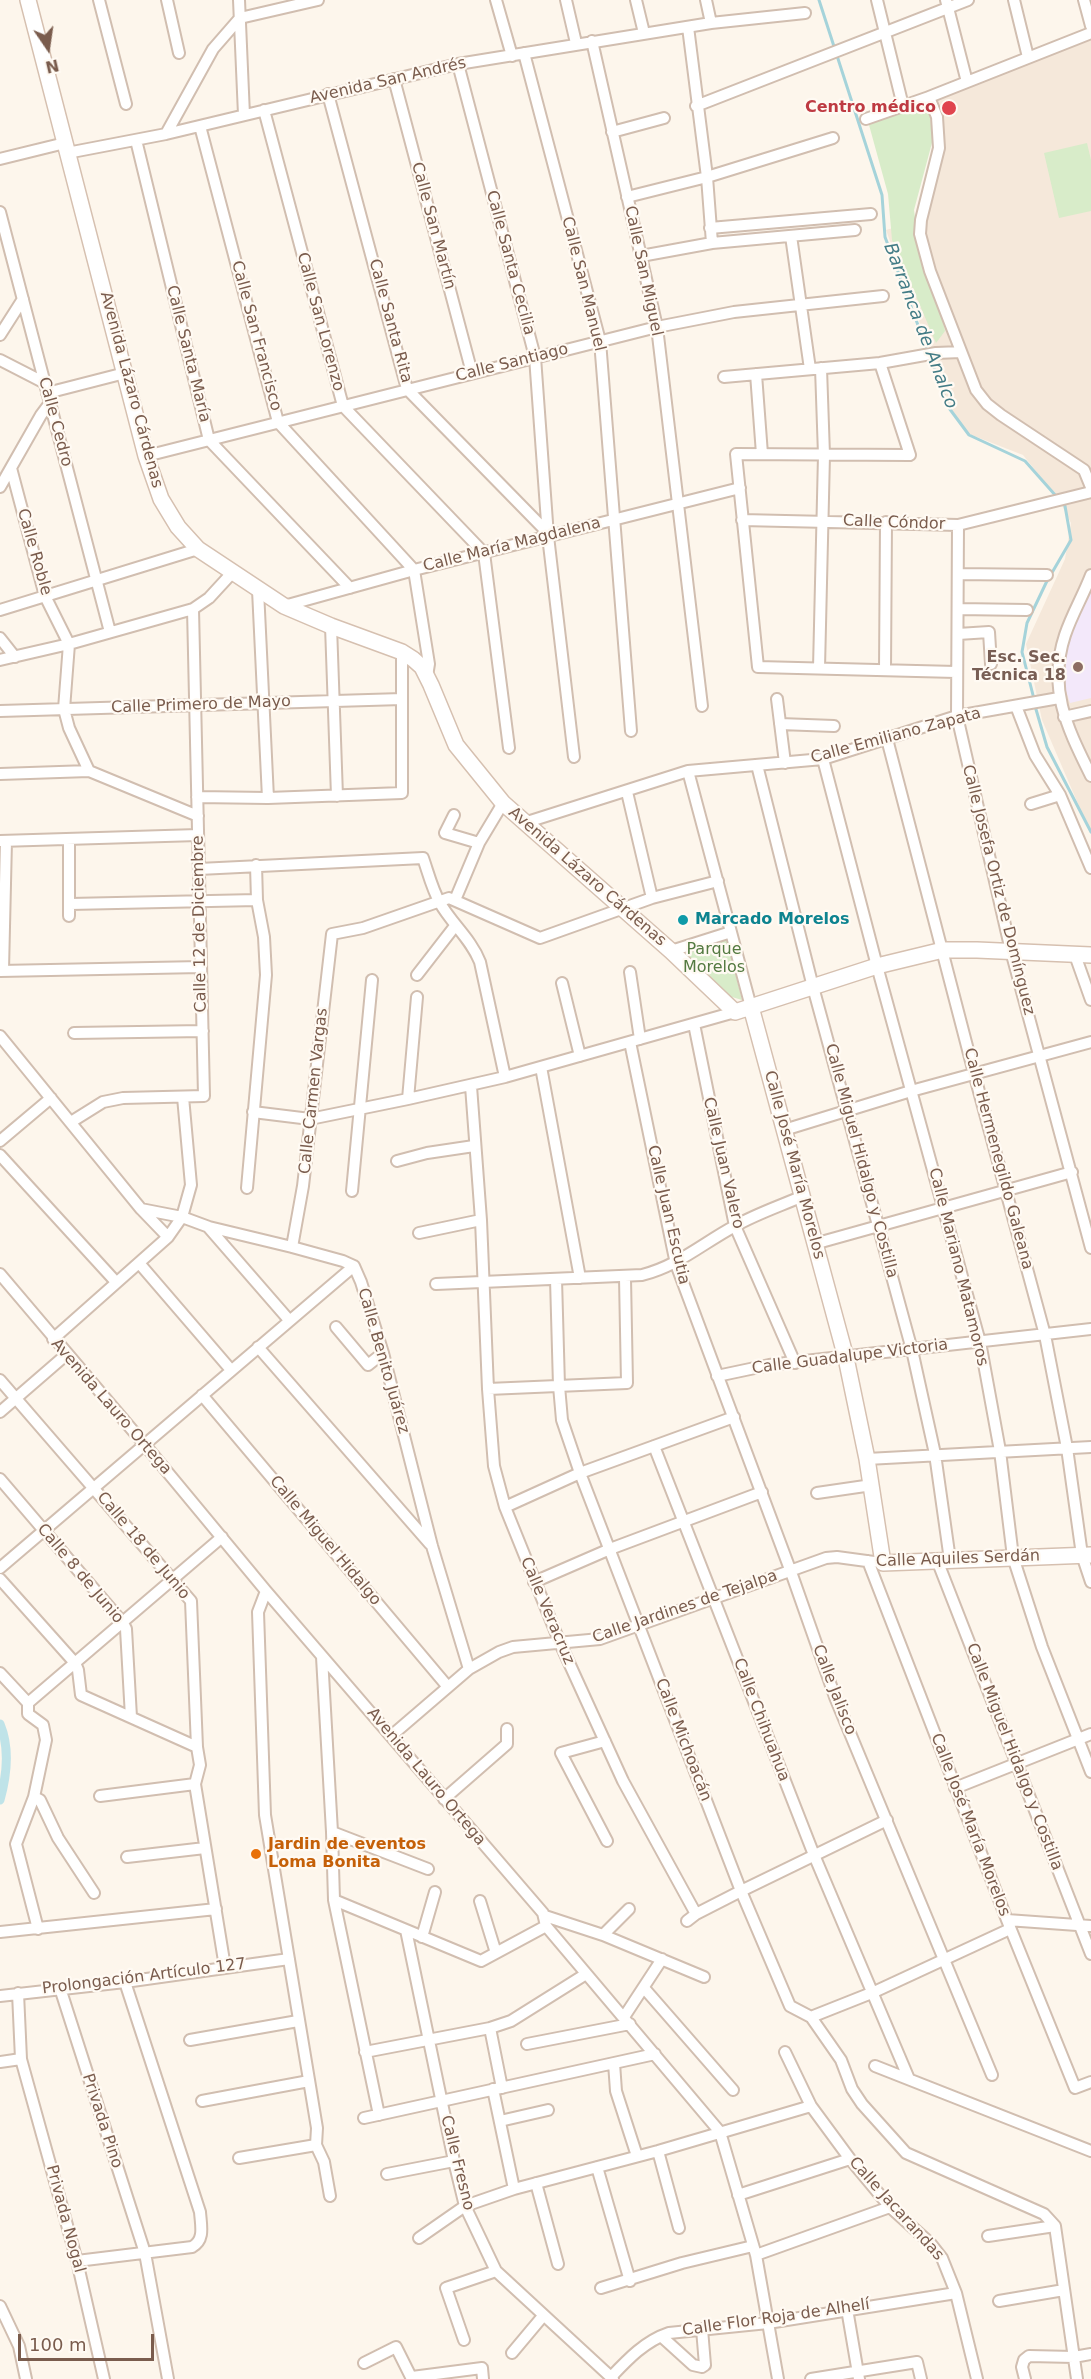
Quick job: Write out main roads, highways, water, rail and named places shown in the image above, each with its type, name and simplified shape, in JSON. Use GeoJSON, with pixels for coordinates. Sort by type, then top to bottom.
{"type":"FeatureCollection","features":[{"type":"Feature","properties":{"kind":"waterway","name":"Barranca de Analco"},"geometry":{"type":"LineString","coordinates":[[819,0],[882,195],[885,237],[949,408],[969,435],[1025,461],[1056,496]]}},
{"type":"Feature","properties":{"kind":"waterway","name":"Barranca de Analco"},"geometry":{"type":"LineString","coordinates":[[1034,699],[1022,652],[1027,623],[1046,583],[1071,540],[1065,506],[1061,501]]}},
{"type":"Feature","properties":{"kind":"waterway","name":"Barranca de Analco"},"geometry":{"type":"LineString","coordinates":[[1035,706],[1047,747],[1091,832]]}},
{"type":"Feature","properties":{"kind":"waterway"},"geometry":{"type":"LineString","coordinates":[[0,1724],[6,1752],[0,1800]]}},
{"type":"Feature","properties":{"kind":"place","name":"Centro médico"},"geometry":{"type":"Point","coordinates":[949,108]}},
{"type":"Feature","properties":{"kind":"place","name":"Esc. Sec. Técnica 18"},"geometry":{"type":"Point","coordinates":[1078,667]}},
{"type":"Feature","properties":{"kind":"place","name":"Marcado Morelos"},"geometry":{"type":"Point","coordinates":[683,920]}},
{"type":"Feature","properties":{"kind":"place","name":"Jardin de eventos Loma Bonita"},"geometry":{"type":"Point","coordinates":[256,1854]}},
{"type":"Feature","properties":{"kind":"park label","name":"Parque Morelos"},"geometry":{"type":"Point","coordinates":[714,959]}}]}
